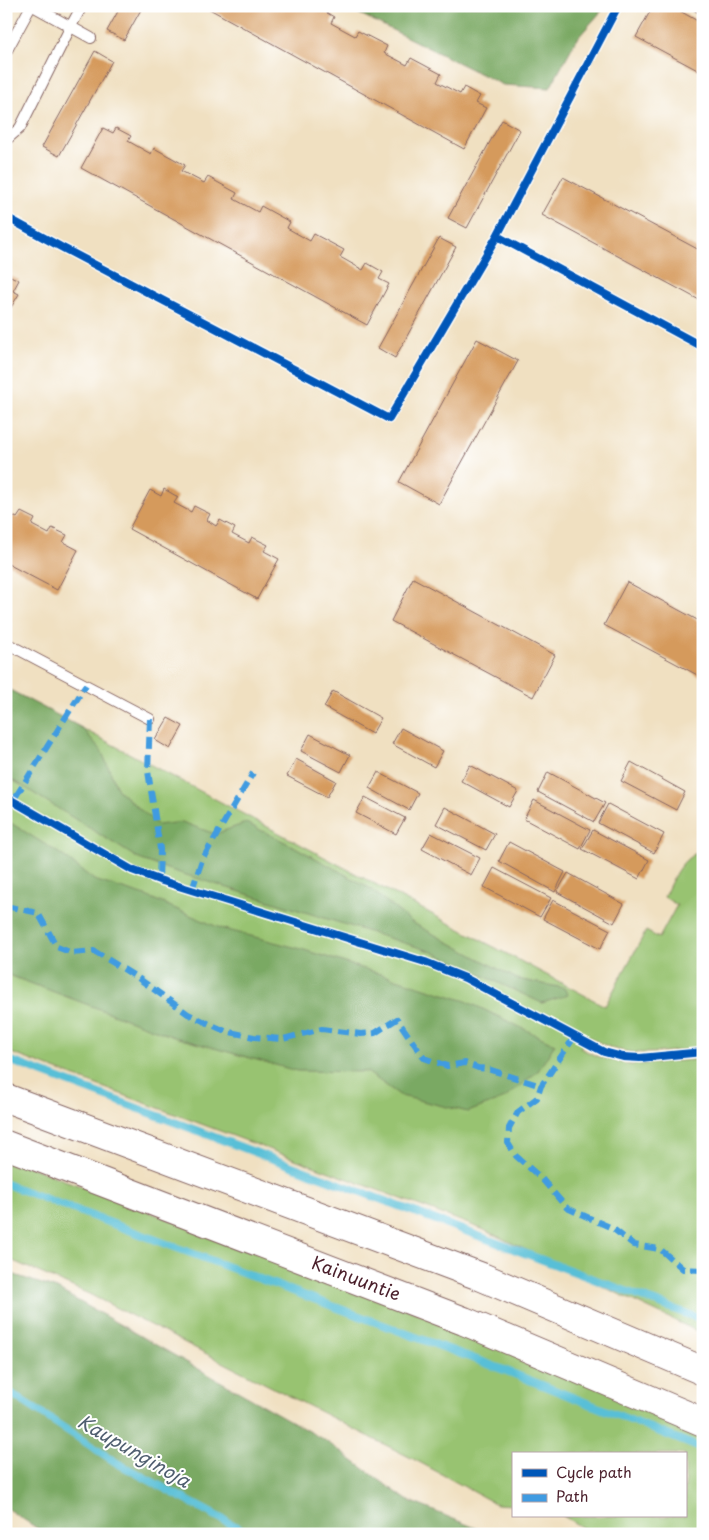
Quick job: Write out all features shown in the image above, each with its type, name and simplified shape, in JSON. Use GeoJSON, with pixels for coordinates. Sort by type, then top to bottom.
{"type":"FeatureCollection","features":[{"type":"Feature","properties":{"kind":"highway"},"geometry":{"type":"LineString","coordinates":[[6,1098],[482,1277],[703,1371]]}},
{"type":"Feature","properties":{"kind":"highway","name":"Kainuuntie"},"geometry":{"type":"LineString","coordinates":[[6,1145],[464,1321],[703,1422]]}},
{"type":"Feature","properties":{"kind":"lane"},"geometry":{"type":"LineString","coordinates":[[6,52],[32,6],[91,38]]}},
{"type":"Feature","properties":{"kind":"lane"},"geometry":{"type":"LineString","coordinates":[[6,140],[20,128],[82,6]]}},
{"type":"Feature","properties":{"kind":"lane"},"geometry":{"type":"LineString","coordinates":[[698,6],[703,9]]}},
{"type":"Feature","properties":{"kind":"lane"},"geometry":{"type":"LineString","coordinates":[[6,643],[150,718]]}},
{"type":"Feature","properties":{"kind":"green space"},"geometry":{"type":"Polygon","coordinates":[[[344,6],[606,6],[576,40],[550,88],[503,85],[344,6]]]}},
{"type":"Feature","properties":{"kind":"green space"},"geometry":{"type":"Polygon","coordinates":[[[6,688],[605,1006],[646,931],[659,938],[677,905],[664,897],[678,869],[688,858],[703,850],[703,1048],[653,1053],[634,1052],[614,1049],[587,1036],[580,1048],[596,1056],[630,1065],[703,1059],[703,1334],[482,1229],[6,1051],[6,688]]]}},
{"type":"Feature","properties":{"kind":"green space"},"geometry":{"type":"Polygon","coordinates":[[[6,688],[82,728],[101,750],[118,790],[158,825],[182,822],[215,834],[246,823],[295,847],[368,887],[413,923],[517,979],[564,988],[568,995],[542,1003],[430,951],[139,859],[6,776],[6,688]]]}},
{"type":"Feature","properties":{"kind":"green space"},"geometry":{"type":"Polygon","coordinates":[[[6,820],[62,855],[94,880],[146,896],[220,928],[301,949],[466,1001],[555,1044],[538,1071],[505,1098],[468,1112],[401,1096],[367,1072],[297,1071],[174,1037],[6,974],[6,820]]]}},
{"type":"Feature","properties":{"kind":"green space"},"geometry":{"type":"Polygon","coordinates":[[[6,1158],[531,1356],[703,1430],[703,1534],[593,1534],[566,1518],[686,1518],[686,1452],[512,1452],[512,1505],[496,1504],[421,1463],[89,1294],[6,1258],[6,1158]]]}},
{"type":"Feature","properties":{"kind":"green space"},"geometry":{"type":"Polygon","coordinates":[[[6,1272],[57,1289],[326,1441],[407,1500],[478,1529],[500,1534],[46,1534],[6,1508],[6,1272]]]}},
{"type":"Feature","properties":{"kind":"building"},"geometry":{"type":"Polygon","coordinates":[[[121,6],[143,6],[124,40],[107,31],[121,6]]]}},
{"type":"Feature","properties":{"kind":"building"},"geometry":{"type":"Polygon","coordinates":[[[204,6],[315,6],[334,17],[331,23],[355,36],[358,31],[387,46],[384,53],[407,65],[411,58],[441,74],[437,82],[460,94],[464,87],[480,96],[476,103],[486,108],[464,149],[204,6]]]}},
{"type":"Feature","properties":{"kind":"building"},"geometry":{"type":"Polygon","coordinates":[[[653,6],[671,6],[703,24],[703,73],[636,37],[653,6]]]}},
{"type":"Feature","properties":{"kind":"building"},"geometry":{"type":"Polygon","coordinates":[[[95,51],[112,61],[59,156],[42,147],[95,51]]]}},
{"type":"Feature","properties":{"kind":"building"},"geometry":{"type":"Polygon","coordinates":[[[502,120],[520,130],[467,228],[448,218],[502,120]]]}},
{"type":"Feature","properties":{"kind":"building"},"geometry":{"type":"Polygon","coordinates":[[[103,128],[113,133],[116,128],[131,136],[128,141],[151,154],[154,148],[185,165],[181,171],[204,183],[208,177],[237,193],[234,199],[258,212],[261,206],[290,222],[287,228],[310,241],[314,234],[344,250],[340,257],[363,270],[367,263],[383,272],[379,279],[389,284],[367,325],[81,168],[103,128]]]}},
{"type":"Feature","properties":{"kind":"building"},"geometry":{"type":"Polygon","coordinates":[[[563,177],[703,252],[703,302],[542,215],[563,177]]]}},
{"type":"Feature","properties":{"kind":"building"},"geometry":{"type":"Polygon","coordinates":[[[439,238],[456,247],[395,358],[378,348],[439,238]]]}},
{"type":"Feature","properties":{"kind":"building"},"geometry":{"type":"Polygon","coordinates":[[[6,274],[19,280],[13,291],[19,294],[10,309],[6,307],[6,274]]]}},
{"type":"Feature","properties":{"kind":"building"},"geometry":{"type":"Polygon","coordinates":[[[477,339],[518,361],[439,504],[399,482],[477,339]]]}},
{"type":"Feature","properties":{"kind":"building"},"geometry":{"type":"Polygon","coordinates":[[[164,489],[178,497],[174,503],[191,512],[194,506],[210,514],[207,520],[216,526],[220,520],[235,528],[232,534],[249,543],[252,537],[268,545],[264,551],[279,559],[257,599],[129,529],[150,490],[161,496],[164,489]]]}},
{"type":"Feature","properties":{"kind":"building"},"geometry":{"type":"Polygon","coordinates":[[[6,504],[10,506],[7,512],[17,518],[21,512],[35,519],[32,525],[49,534],[52,528],[67,535],[63,542],[78,550],[57,590],[6,563],[6,504]]]}},
{"type":"Feature","properties":{"kind":"building"},"geometry":{"type":"Polygon","coordinates":[[[413,578],[555,655],[533,697],[391,621],[413,578]]]}},
{"type":"Feature","properties":{"kind":"building"},"geometry":{"type":"Polygon","coordinates":[[[627,582],[703,623],[703,678],[604,625],[627,582]]]}},
{"type":"Feature","properties":{"kind":"building"},"geometry":{"type":"Polygon","coordinates":[[[333,691],[381,718],[372,734],[324,707],[333,691]]]}},
{"type":"Feature","properties":{"kind":"building"},"geometry":{"type":"Polygon","coordinates":[[[168,718],[183,726],[170,749],[155,740],[168,718]]]}},
{"type":"Feature","properties":{"kind":"building"},"geometry":{"type":"Polygon","coordinates":[[[401,728],[443,751],[434,767],[392,744],[401,728]]]}},
{"type":"Feature","properties":{"kind":"building"},"geometry":{"type":"Polygon","coordinates":[[[310,734],[350,755],[341,772],[301,751],[310,734]]]}},
{"type":"Feature","properties":{"kind":"building"},"geometry":{"type":"Polygon","coordinates":[[[296,759],[336,781],[327,797],[287,776],[296,759]]]}},
{"type":"Feature","properties":{"kind":"building"},"geometry":{"type":"Polygon","coordinates":[[[631,762],[685,792],[676,810],[621,781],[631,762]]]}},
{"type":"Feature","properties":{"kind":"building"},"geometry":{"type":"Polygon","coordinates":[[[470,765],[518,791],[509,807],[461,781],[470,765]]]}},
{"type":"Feature","properties":{"kind":"building"},"geometry":{"type":"Polygon","coordinates":[[[378,772],[418,793],[409,810],[369,788],[378,772]]]}},
{"type":"Feature","properties":{"kind":"building"},"geometry":{"type":"Polygon","coordinates":[[[548,772],[605,803],[594,822],[538,792],[548,772]]]}},
{"type":"Feature","properties":{"kind":"building"},"geometry":{"type":"Polygon","coordinates":[[[365,797],[405,818],[396,834],[356,813],[365,797]]]}},
{"type":"Feature","properties":{"kind":"building"},"geometry":{"type":"Polygon","coordinates":[[[534,800],[590,830],[580,849],[524,819],[534,800]]]}},
{"type":"Feature","properties":{"kind":"building"},"geometry":{"type":"Polygon","coordinates":[[[608,804],[664,834],[654,853],[598,823],[608,804]]]}},
{"type":"Feature","properties":{"kind":"building"},"geometry":{"type":"Polygon","coordinates":[[[445,807],[495,834],[486,850],[436,824],[445,807]]]}},
{"type":"Feature","properties":{"kind":"building"},"geometry":{"type":"Polygon","coordinates":[[[593,830],[649,860],[639,879],[582,849],[593,830]]]}},
{"type":"Feature","properties":{"kind":"building"},"geometry":{"type":"Polygon","coordinates":[[[431,833],[480,858],[471,875],[422,849],[431,833]]]}},
{"type":"Feature","properties":{"kind":"building"},"geometry":{"type":"Polygon","coordinates":[[[509,842],[565,872],[555,892],[499,861],[509,842]]]}},
{"type":"Feature","properties":{"kind":"building"},"geometry":{"type":"Polygon","coordinates":[[[494,868],[551,898],[540,917],[484,887],[494,868]]]}},
{"type":"Feature","properties":{"kind":"building"},"geometry":{"type":"Polygon","coordinates":[[[568,873],[624,904],[614,923],[557,892],[568,873]]]}},
{"type":"Feature","properties":{"kind":"building"},"geometry":{"type":"Polygon","coordinates":[[[553,900],[610,930],[600,949],[543,919],[553,900]]]}},
{"type":"Feature","properties":{"kind":"waterway"},"geometry":{"type":"LineString","coordinates":[[6,1059],[703,1320]]}},
{"type":"Feature","properties":{"kind":"waterway"},"geometry":{"type":"LineString","coordinates":[[6,1184],[504,1370],[703,1449]]}},
{"type":"Feature","properties":{"kind":"waterway","name":"Kaupunginoja"},"geometry":{"type":"LineString","coordinates":[[6,1390],[117,1463],[250,1534]]}},
{"type":"Feature","properties":{"kind":"marked path"},"geometry":{"type":"LineString","coordinates":[[6,812],[86,685]]}},
{"type":"Feature","properties":{"kind":"marked path"},"geometry":{"type":"LineString","coordinates":[[150,719],[148,771],[160,849],[159,880]]}},
{"type":"Feature","properties":{"kind":"marked path"},"geometry":{"type":"LineString","coordinates":[[192,890],[202,860],[253,773]]}},
{"type":"Feature","properties":{"kind":"marked path"},"geometry":{"type":"LineString","coordinates":[[6,906],[38,913],[57,947],[72,953],[94,951],[138,978],[188,1014],[225,1031],[254,1037],[283,1039],[322,1029],[361,1034],[375,1033],[397,1019],[424,1058],[447,1066],[465,1063],[541,1086]]}},
{"type":"Feature","properties":{"kind":"marked path"},"geometry":{"type":"LineString","coordinates":[[575,1036],[541,1086],[537,1098],[518,1112],[509,1128],[508,1143],[516,1156],[541,1178],[567,1208],[612,1228],[634,1245],[660,1249],[683,1269],[703,1270]]}},
{"type":"Feature","properties":{"kind":"cycle path"},"geometry":{"type":"LineString","coordinates":[[6,217],[389,419],[497,236],[618,6]]}},
{"type":"Feature","properties":{"kind":"cycle path"},"geometry":{"type":"LineString","coordinates":[[497,236],[703,347]]}},
{"type":"Feature","properties":{"kind":"cycle path"},"geometry":{"type":"LineString","coordinates":[[6,797],[132,870],[425,962],[465,978],[604,1052],[623,1057],[640,1058],[703,1052]]}}]}
